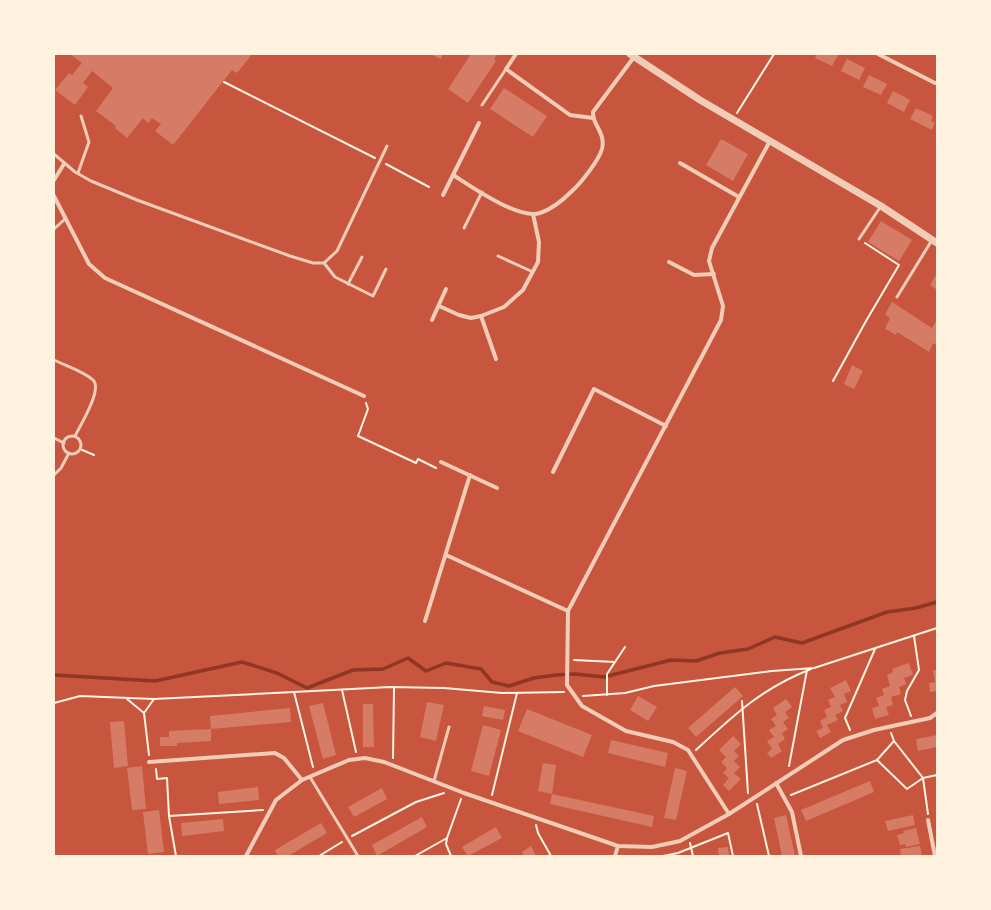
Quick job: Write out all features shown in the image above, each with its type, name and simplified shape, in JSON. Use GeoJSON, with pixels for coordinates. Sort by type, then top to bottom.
{"type":"FeatureCollection","features":[{"type":"Feature","properties":{"kind":"street"},"geometry":{"type":"LineString","coordinates":[[516,54],[506,69],[570,115],[593,118]]}},
{"type":"Feature","properties":{"kind":"street"},"geometry":{"type":"LineString","coordinates":[[878,54],[935,84]]}},
{"type":"Feature","properties":{"kind":"street"},"geometry":{"type":"LineString","coordinates":[[452,176],[523,214],[539,214],[556,206],[578,186],[602,150],[603,140],[600,129],[593,118],[593,112],[632,55],[733,119],[880,206],[935,241]]}},
{"type":"Feature","properties":{"kind":"street"},"geometry":{"type":"LineString","coordinates":[[443,195],[479,123]]}},
{"type":"Feature","properties":{"kind":"street"},"geometry":{"type":"LineString","coordinates":[[729,814],[688,750],[673,742],[626,731],[582,706],[574,696],[567,685],[568,612],[721,320],[723,306],[709,261],[712,248],[770,141]]}},
{"type":"Feature","properties":{"kind":"street"},"geometry":{"type":"LineString","coordinates":[[680,163],[739,197]]}},
{"type":"Feature","properties":{"kind":"street"},"geometry":{"type":"LineString","coordinates":[[54,180],[64,164]]}},
{"type":"Feature","properties":{"kind":"street"},"geometry":{"type":"LineString","coordinates":[[54,196],[89,264],[105,278],[364,396]]}},
{"type":"Feature","properties":{"kind":"street"},"geometry":{"type":"LineString","coordinates":[[439,306],[459,315],[471,318],[481,316],[504,307],[523,290],[538,262],[539,242],[533,214]]}},
{"type":"Feature","properties":{"kind":"street"},"geometry":{"type":"LineString","coordinates":[[669,262],[694,275],[714,274]]}},
{"type":"Feature","properties":{"kind":"street"},"geometry":{"type":"LineString","coordinates":[[432,320],[446,289]]}},
{"type":"Feature","properties":{"kind":"street"},"geometry":{"type":"LineString","coordinates":[[481,316],[496,359]]}},
{"type":"Feature","properties":{"kind":"street"},"geometry":{"type":"LineString","coordinates":[[553,472],[594,389],[666,426]]}},
{"type":"Feature","properties":{"kind":"street"},"geometry":{"type":"LineString","coordinates":[[441,462],[497,488]]}},
{"type":"Feature","properties":{"kind":"street"},"geometry":{"type":"LineString","coordinates":[[426,621],[470,476]]}},
{"type":"Feature","properties":{"kind":"street"},"geometry":{"type":"LineString","coordinates":[[446,555],[568,612]]}},
{"type":"Feature","properties":{"kind":"street"},"geometry":{"type":"LineString","coordinates":[[246,856],[276,800],[302,780],[349,760],[357,759],[384,762],[490,802],[618,846],[652,847],[680,841],[729,814],[843,740],[888,727],[930,718],[937,714]]}},
{"type":"Feature","properties":{"kind":"street"},"geometry":{"type":"LineString","coordinates":[[150,762],[275,753],[284,758],[302,780]]}},
{"type":"Feature","properties":{"kind":"street"},"geometry":{"type":"LineString","coordinates":[[776,783],[792,812],[801,856]]}},
{"type":"Feature","properties":{"kind":"street"},"geometry":{"type":"LineString","coordinates":[[928,820],[935,856]]}},
{"type":"Feature","properties":{"kind":"street"},"geometry":{"type":"LineString","coordinates":[[615,856],[618,846]]}},
{"type":"Feature","properties":{"kind":"lane"},"geometry":{"type":"LineString","coordinates":[[482,105],[506,69]]}},
{"type":"Feature","properties":{"kind":"lane"},"geometry":{"type":"LineString","coordinates":[[78,174],[89,142],[81,116]]}},
{"type":"Feature","properties":{"kind":"lane"},"geometry":{"type":"LineString","coordinates":[[54,155],[78,174],[121,194],[247,241],[313,263],[324,263],[337,251],[387,146]]}},
{"type":"Feature","properties":{"kind":"lane"},"geometry":{"type":"LineString","coordinates":[[464,228],[482,192]]}},
{"type":"Feature","properties":{"kind":"lane"},"geometry":{"type":"LineString","coordinates":[[859,239],[880,206]]}},
{"type":"Feature","properties":{"kind":"lane"},"geometry":{"type":"LineString","coordinates":[[54,229],[65,219]]}},
{"type":"Feature","properties":{"kind":"lane"},"geometry":{"type":"LineString","coordinates":[[897,297],[935,241]]}},
{"type":"Feature","properties":{"kind":"lane"},"geometry":{"type":"LineString","coordinates":[[498,256],[533,272]]}},
{"type":"Feature","properties":{"kind":"lane"},"geometry":{"type":"LineString","coordinates":[[348,284],[362,257]]}},
{"type":"Feature","properties":{"kind":"lane"},"geometry":{"type":"LineString","coordinates":[[324,263],[335,277],[373,296],[386,270]]}},
{"type":"Feature","properties":{"kind":"lane"},"geometry":{"type":"LineString","coordinates":[[54,360],[89,377],[97,385],[96,394],[75,436],[67,438],[64,442],[64,448],[69,453],[76,453],[80,448],[80,440],[75,436]]}},
{"type":"Feature","properties":{"kind":"lane"},"geometry":{"type":"LineString","coordinates":[[54,438],[64,442]]}},
{"type":"Feature","properties":{"kind":"lane"},"geometry":{"type":"LineString","coordinates":[[54,474],[61,468],[69,453]]}},
{"type":"Feature","properties":{"kind":"lane"},"geometry":{"type":"LineString","coordinates":[[434,781],[449,727]]}},
{"type":"Feature","properties":{"kind":"lane"},"geometry":{"type":"LineString","coordinates":[[310,777],[358,856]]}},
{"type":"Feature","properties":{"kind":"path"},"geometry":{"type":"LineString","coordinates":[[733,119],[774,54]]}},
{"type":"Feature","properties":{"kind":"path"},"geometry":{"type":"LineString","coordinates":[[224,82],[429,187]]}},
{"type":"Feature","properties":{"kind":"path"},"geometry":{"type":"LineString","coordinates":[[833,381],[899,264],[859,239]]}},
{"type":"Feature","properties":{"kind":"path"},"geometry":{"type":"LineString","coordinates":[[364,396],[368,409],[358,436],[416,463],[418,459],[436,468],[441,462]]}},
{"type":"Feature","properties":{"kind":"path"},"geometry":{"type":"LineString","coordinates":[[80,448],[94,455]]}},
{"type":"Feature","properties":{"kind":"path"},"geometry":{"type":"LineString","coordinates":[[691,754],[743,707],[786,679],[807,670],[937,628]]}},
{"type":"Feature","properties":{"kind":"path"},"geometry":{"type":"LineString","coordinates":[[913,721],[905,700],[907,691],[919,670],[914,636]]}},
{"type":"Feature","properties":{"kind":"path"},"geometry":{"type":"LineString","coordinates":[[607,695],[606,674],[625,647]]}},
{"type":"Feature","properties":{"kind":"path"},"geometry":{"type":"LineString","coordinates":[[852,737],[845,718],[875,649]]}},
{"type":"Feature","properties":{"kind":"path"},"geometry":{"type":"LineString","coordinates":[[567,661],[615,662]]}},
{"type":"Feature","properties":{"kind":"path"},"geometry":{"type":"LineString","coordinates":[[574,696],[607,695],[654,686],[772,671],[814,668]]}},
{"type":"Feature","properties":{"kind":"path"},"geometry":{"type":"LineString","coordinates":[[787,776],[807,670]]}},
{"type":"Feature","properties":{"kind":"path"},"geometry":{"type":"LineString","coordinates":[[54,703],[80,696],[154,699],[394,688],[517,693],[571,692]]}},
{"type":"Feature","properties":{"kind":"path"},"geometry":{"type":"LineString","coordinates":[[393,766],[394,688]]}},
{"type":"Feature","properties":{"kind":"path"},"geometry":{"type":"LineString","coordinates":[[342,690],[357,759]]}},
{"type":"Feature","properties":{"kind":"path"},"geometry":{"type":"LineString","coordinates":[[294,692],[316,775]]}},
{"type":"Feature","properties":{"kind":"path"},"geometry":{"type":"LineString","coordinates":[[490,802],[517,693]]}},
{"type":"Feature","properties":{"kind":"path"},"geometry":{"type":"LineString","coordinates":[[126,698],[144,713]]}},
{"type":"Feature","properties":{"kind":"path"},"geometry":{"type":"LineString","coordinates":[[150,762],[144,713],[154,699]]}},
{"type":"Feature","properties":{"kind":"path"},"geometry":{"type":"LineString","coordinates":[[742,701],[749,801]]}},
{"type":"Feature","properties":{"kind":"path"},"geometry":{"type":"LineString","coordinates":[[888,727],[894,741],[923,778],[928,820]]}},
{"type":"Feature","properties":{"kind":"path"},"geometry":{"type":"LineString","coordinates":[[785,798],[877,760],[894,741]]}},
{"type":"Feature","properties":{"kind":"path"},"geometry":{"type":"LineString","coordinates":[[877,760],[907,789],[923,778],[937,775]]}},
{"type":"Feature","properties":{"kind":"path"},"geometry":{"type":"LineString","coordinates":[[155,762],[157,779],[167,778],[169,816],[176,856]]}},
{"type":"Feature","properties":{"kind":"path"},"geometry":{"type":"LineString","coordinates":[[319,856],[347,839],[416,802],[455,789]]}},
{"type":"Feature","properties":{"kind":"path"},"geometry":{"type":"LineString","coordinates":[[451,856],[446,844],[447,838],[464,792]]}},
{"type":"Feature","properties":{"kind":"path"},"geometry":{"type":"LineString","coordinates":[[756,797],[769,856]]}},
{"type":"Feature","properties":{"kind":"path"},"geometry":{"type":"LineString","coordinates":[[169,816],[271,809]]}},
{"type":"Feature","properties":{"kind":"path"},"geometry":{"type":"LineString","coordinates":[[537,818],[536,829],[551,856]]}},
{"type":"Feature","properties":{"kind":"path"},"geometry":{"type":"LineString","coordinates":[[663,856],[728,833],[733,856]]}},
{"type":"Feature","properties":{"kind":"path"},"geometry":{"type":"LineString","coordinates":[[689,836],[693,856]]}},
{"type":"Feature","properties":{"kind":"path"},"geometry":{"type":"LineString","coordinates":[[415,856],[447,838]]}},
{"type":"Feature","properties":{"kind":"building"},"geometry":{"type":"Polygon","coordinates":[[[70,54],[252,54],[237,73],[232,70],[173,145],[155,131],[161,124],[152,118],[148,123],[143,118],[127,138],[115,128],[116,126],[96,111],[113,88],[92,71],[83,83],[88,87],[75,105],[55,90],[69,73],[72,75],[82,63],[70,54]]]}},
{"type":"Feature","properties":{"kind":"building"},"geometry":{"type":"Polygon","coordinates":[[[430,54],[443,54],[441,59],[430,54]]]}},
{"type":"Feature","properties":{"kind":"building"},"geometry":{"type":"Polygon","coordinates":[[[471,54],[498,54],[494,59],[496,61],[468,103],[448,89],[471,54]]]}},
{"type":"Feature","properties":{"kind":"building"},"geometry":{"type":"Polygon","coordinates":[[[817,54],[838,55],[832,66],[815,58],[817,54]]]}},
{"type":"Feature","properties":{"kind":"building"},"geometry":{"type":"Polygon","coordinates":[[[847,59],[865,68],[859,80],[841,71],[847,59]]]}},
{"type":"Feature","properties":{"kind":"building"},"geometry":{"type":"Polygon","coordinates":[[[869,75],[887,84],[881,95],[863,87],[869,75]]]}},
{"type":"Feature","properties":{"kind":"building"},"geometry":{"type":"Polygon","coordinates":[[[504,88],[547,116],[533,137],[490,109],[504,88]]]}},
{"type":"Feature","properties":{"kind":"building"},"geometry":{"type":"Polygon","coordinates":[[[893,91],[910,100],[904,112],[887,103],[893,91]]]}},
{"type":"Feature","properties":{"kind":"building"},"geometry":{"type":"Polygon","coordinates":[[[916,108],[933,116],[931,121],[935,123],[932,130],[910,119],[916,108]]]}},
{"type":"Feature","properties":{"kind":"building"},"geometry":{"type":"Polygon","coordinates":[[[721,139],[748,154],[733,181],[706,165],[721,139]]]}},
{"type":"Feature","properties":{"kind":"building"},"geometry":{"type":"Polygon","coordinates":[[[881,221],[912,240],[899,261],[868,242],[881,221]]]}},
{"type":"Feature","properties":{"kind":"building"},"geometry":{"type":"Polygon","coordinates":[[[937,273],[937,290],[930,285],[937,273]]]}},
{"type":"Feature","properties":{"kind":"building"},"geometry":{"type":"Polygon","coordinates":[[[892,302],[932,328],[937,319],[937,345],[933,343],[929,352],[897,332],[896,335],[885,329],[890,318],[885,314],[892,302]]]}},
{"type":"Feature","properties":{"kind":"building"},"geometry":{"type":"Polygon","coordinates":[[[852,365],[863,371],[854,389],[844,384],[852,365]]]}},
{"type":"Feature","properties":{"kind":"building"},"geometry":{"type":"Polygon","coordinates":[[[909,663],[913,675],[904,678],[906,684],[899,687],[901,694],[891,697],[893,705],[886,707],[889,715],[875,719],[872,708],[879,706],[876,698],[884,695],[882,689],[890,686],[887,675],[893,672],[892,669],[909,663]]]}},
{"type":"Feature","properties":{"kind":"building"},"geometry":{"type":"Polygon","coordinates":[[[933,670],[937,670],[937,691],[930,692],[929,683],[935,682],[933,670]]]}},
{"type":"Feature","properties":{"kind":"building"},"geometry":{"type":"Polygon","coordinates":[[[846,680],[851,691],[844,694],[847,702],[840,705],[843,711],[835,715],[838,720],[827,725],[831,732],[820,738],[816,731],[823,728],[820,721],[827,717],[824,710],[831,707],[828,700],[835,697],[830,688],[846,680]]]}},
{"type":"Feature","properties":{"kind":"building"},"geometry":{"type":"Polygon","coordinates":[[[735,687],[743,696],[696,737],[688,728],[735,687]]]}},
{"type":"Feature","properties":{"kind":"building"},"geometry":{"type":"Polygon","coordinates":[[[638,696],[657,707],[648,721],[630,710],[638,696]]]}},
{"type":"Feature","properties":{"kind":"building"},"geometry":{"type":"Polygon","coordinates":[[[786,699],[792,707],[785,712],[789,718],[783,722],[788,729],[782,733],[785,739],[778,744],[782,751],[771,758],[767,753],[772,749],[767,741],[774,737],[769,730],[776,726],[771,719],[777,715],[773,708],[786,699]]]}},
{"type":"Feature","properties":{"kind":"building"},"geometry":{"type":"Polygon","coordinates":[[[427,702],[444,705],[436,741],[420,737],[427,702]]]}},
{"type":"Feature","properties":{"kind":"building"},"geometry":{"type":"Polygon","coordinates":[[[323,703],[336,755],[323,759],[309,706],[323,703]]]}},
{"type":"Feature","properties":{"kind":"building"},"geometry":{"type":"Polygon","coordinates":[[[363,704],[373,704],[374,747],[363,747],[363,704]]]}},
{"type":"Feature","properties":{"kind":"building"},"geometry":{"type":"Polygon","coordinates":[[[484,706],[505,710],[503,720],[482,716],[484,706]]]}},
{"type":"Feature","properties":{"kind":"building"},"geometry":{"type":"Polygon","coordinates":[[[290,708],[291,722],[211,729],[210,716],[290,708]]]}},
{"type":"Feature","properties":{"kind":"building"},"geometry":{"type":"Polygon","coordinates":[[[527,709],[592,735],[583,757],[518,731],[527,709]]]}},
{"type":"Feature","properties":{"kind":"building"},"geometry":{"type":"Polygon","coordinates":[[[124,721],[128,766],[114,768],[110,722],[124,721]]]}},
{"type":"Feature","properties":{"kind":"building"},"geometry":{"type":"Polygon","coordinates":[[[483,725],[501,730],[489,776],[471,771],[483,725]]]}},
{"type":"Feature","properties":{"kind":"building"},"geometry":{"type":"Polygon","coordinates":[[[211,729],[211,741],[177,743],[177,746],[160,746],[160,737],[169,737],[169,731],[211,729]]]}},
{"type":"Feature","properties":{"kind":"building"},"geometry":{"type":"Polygon","coordinates":[[[937,735],[937,747],[918,751],[916,739],[937,735]]]}},
{"type":"Feature","properties":{"kind":"building"},"geometry":{"type":"Polygon","coordinates":[[[733,736],[741,744],[734,751],[739,756],[734,761],[740,767],[734,773],[741,779],[729,791],[723,785],[729,778],[723,773],[727,768],[721,762],[726,757],[719,750],[733,736]]]}},
{"type":"Feature","properties":{"kind":"building"},"geometry":{"type":"Polygon","coordinates":[[[611,740],[668,753],[665,767],[608,753],[611,740]]]}},
{"type":"Feature","properties":{"kind":"building"},"geometry":{"type":"Polygon","coordinates":[[[543,763],[556,765],[552,794],[538,791],[543,763]]]}},
{"type":"Feature","properties":{"kind":"building"},"geometry":{"type":"Polygon","coordinates":[[[142,766],[146,809],[132,810],[127,768],[142,766]]]}},
{"type":"Feature","properties":{"kind":"building"},"geometry":{"type":"Polygon","coordinates":[[[675,768],[687,771],[676,820],[664,818],[675,768]]]}},
{"type":"Feature","properties":{"kind":"building"},"geometry":{"type":"Polygon","coordinates":[[[870,781],[874,792],[806,821],[801,810],[870,781]]]}},
{"type":"Feature","properties":{"kind":"building"},"geometry":{"type":"Polygon","coordinates":[[[258,787],[259,800],[219,804],[218,792],[258,787]]]}},
{"type":"Feature","properties":{"kind":"building"},"geometry":{"type":"Polygon","coordinates":[[[382,788],[387,799],[354,817],[348,807],[382,788]]]}},
{"type":"Feature","properties":{"kind":"building"},"geometry":{"type":"Polygon","coordinates":[[[552,794],[654,816],[652,827],[550,804],[552,794]]]}},
{"type":"Feature","properties":{"kind":"building"},"geometry":{"type":"Polygon","coordinates":[[[159,810],[164,852],[148,854],[143,812],[159,810]]]}},
{"type":"Feature","properties":{"kind":"building"},"geometry":{"type":"Polygon","coordinates":[[[786,815],[795,856],[782,856],[774,818],[786,815]]]}},
{"type":"Feature","properties":{"kind":"building"},"geometry":{"type":"Polygon","coordinates":[[[913,815],[915,825],[888,831],[885,821],[913,815]]]}},
{"type":"Feature","properties":{"kind":"building"},"geometry":{"type":"Polygon","coordinates":[[[422,817],[427,827],[377,856],[372,845],[422,817]]]}},
{"type":"Feature","properties":{"kind":"building"},"geometry":{"type":"Polygon","coordinates":[[[223,819],[224,831],[182,836],[181,823],[223,819]]]}},
{"type":"Feature","properties":{"kind":"building"},"geometry":{"type":"Polygon","coordinates":[[[321,823],[327,833],[288,856],[278,856],[275,850],[321,823]]]}},
{"type":"Feature","properties":{"kind":"building"},"geometry":{"type":"Polygon","coordinates":[[[496,827],[502,838],[468,856],[462,847],[496,827]]]}},
{"type":"Feature","properties":{"kind":"building"},"geometry":{"type":"Polygon","coordinates":[[[916,828],[920,844],[906,847],[905,844],[900,845],[897,835],[904,833],[903,831],[916,828]]]}},
{"type":"Feature","properties":{"kind":"building"},"geometry":{"type":"Polygon","coordinates":[[[531,846],[536,856],[524,856],[522,852],[531,846]]]}},
{"type":"Feature","properties":{"kind":"building"},"geometry":{"type":"Polygon","coordinates":[[[920,846],[922,856],[901,856],[900,849],[920,846]]]}},
{"type":"Feature","properties":{"kind":"building"},"geometry":{"type":"Polygon","coordinates":[[[728,847],[729,856],[719,856],[718,848],[728,847]]]}},
{"type":"Feature","properties":{"kind":"waterway"},"geometry":{"type":"LineString","coordinates":[[54,675],[155,681],[242,662],[277,673],[307,688],[353,670],[383,669],[408,658],[426,671],[446,663],[481,669],[492,682],[509,686],[534,678],[556,675],[575,674],[604,677],[671,660],[696,661],[720,653],[748,649],[775,637],[802,643],[887,612],[916,608],[937,602]]}}]}
